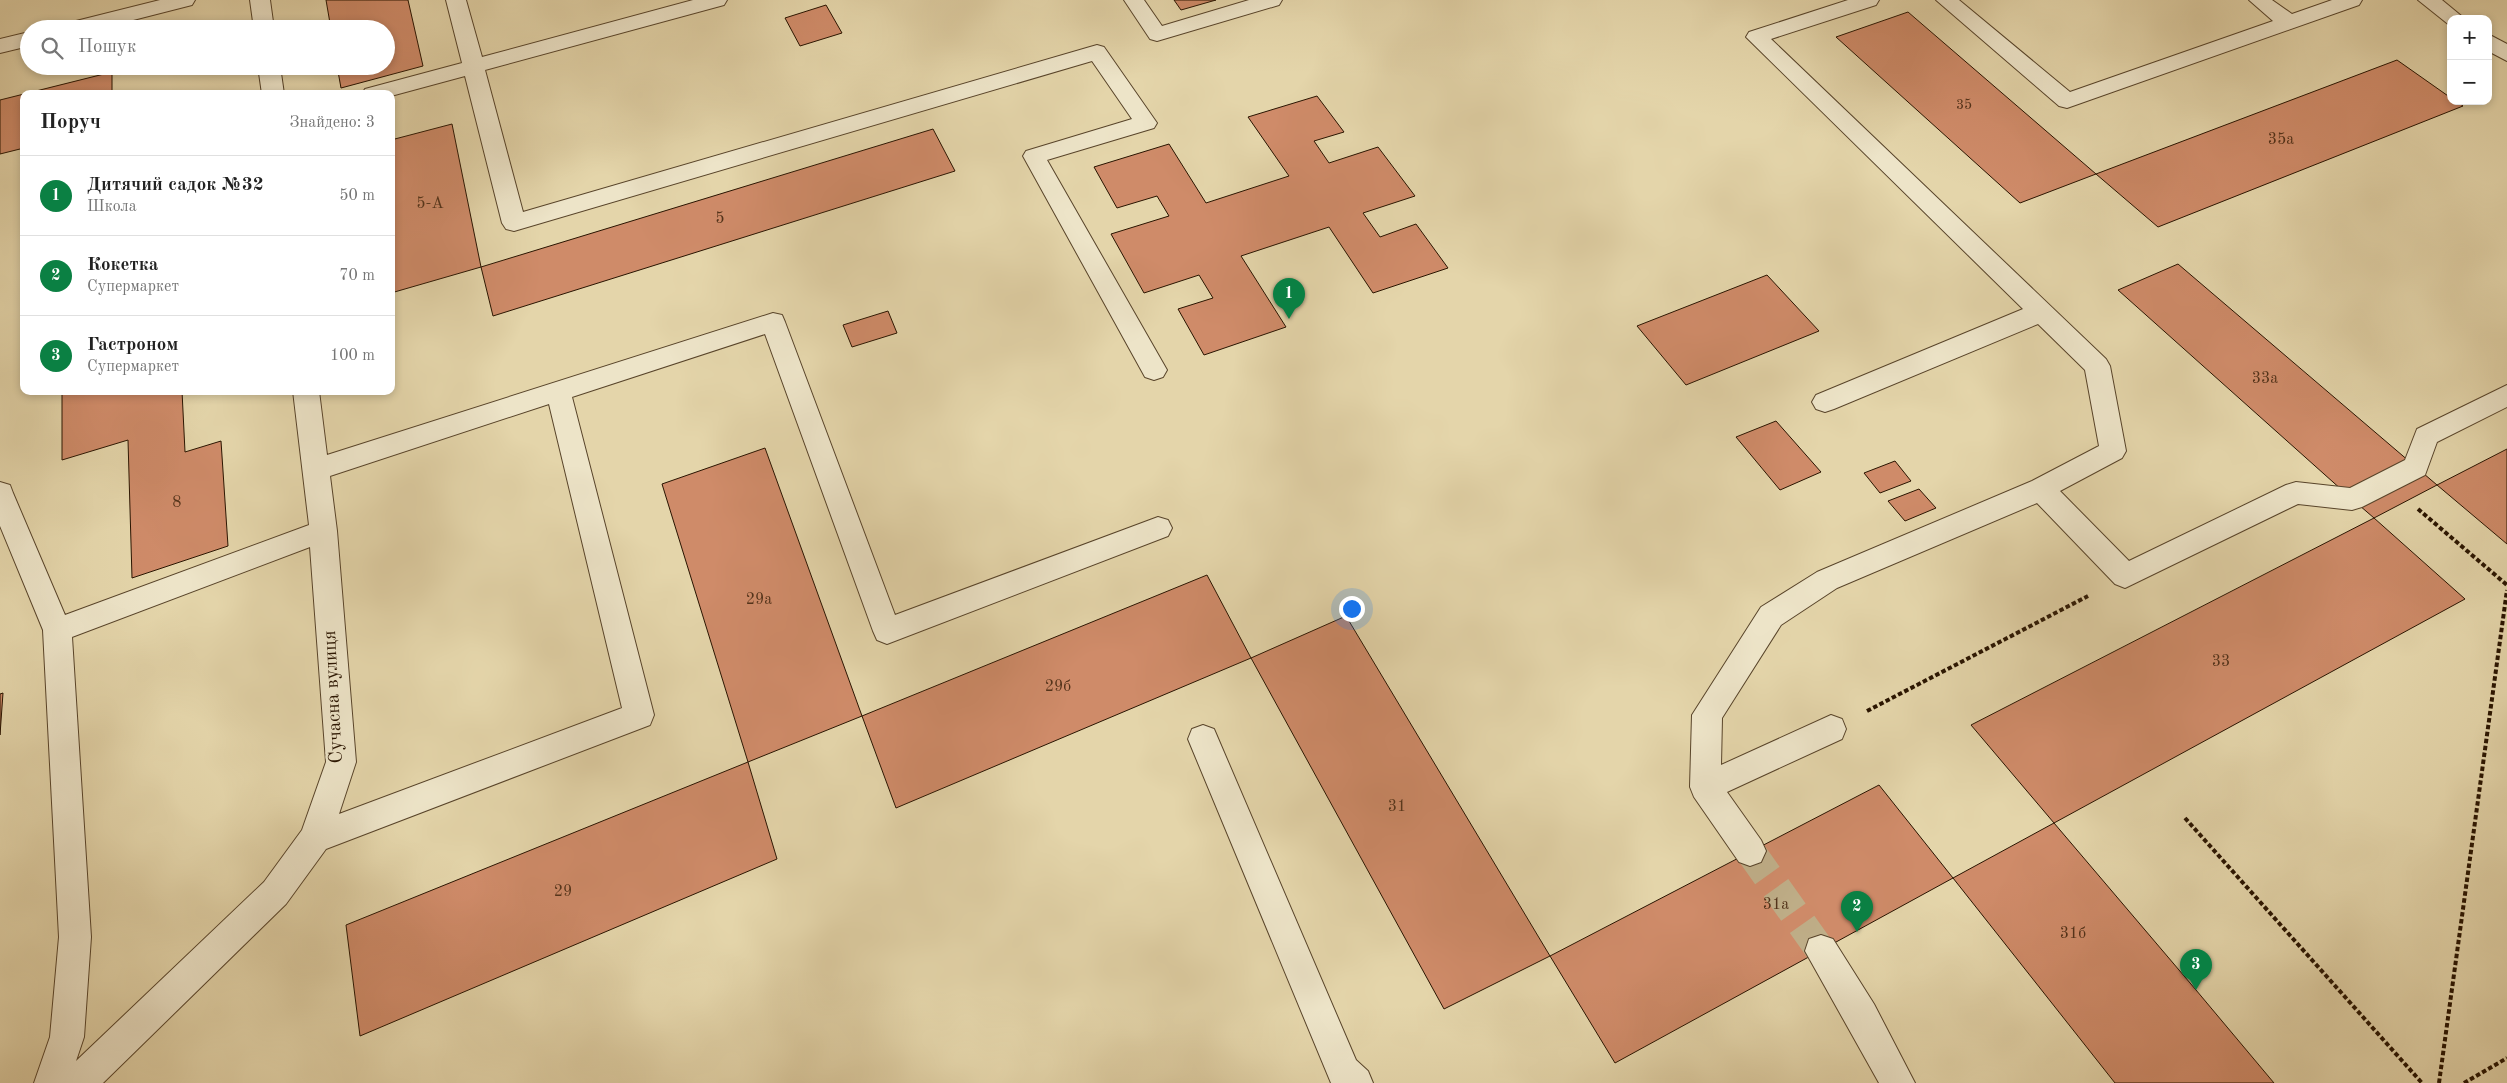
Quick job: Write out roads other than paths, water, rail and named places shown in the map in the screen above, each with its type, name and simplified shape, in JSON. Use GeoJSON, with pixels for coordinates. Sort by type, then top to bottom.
{"type":"FeatureCollection","features":[{"type":"Feature","properties":{"kind":"street"},"geometry":{"type":"LineString","coordinates":[[107,20],[186,0]]}},
{"type":"Feature","properties":{"kind":"street"},"geometry":{"type":"LineString","coordinates":[[260,0],[263,20]]}},
{"type":"Feature","properties":{"kind":"street"},"geometry":{"type":"LineString","coordinates":[[456,0],[514,223],[1096,52],[1146,123],[1034,156],[1154,370]]}},
{"type":"Feature","properties":{"kind":"street"},"geometry":{"type":"LineString","coordinates":[[387,90],[717,0]]}},
{"type":"Feature","properties":{"kind":"street"},"geometry":{"type":"LineString","coordinates":[[1134,0],[1157,34],[1272,0]]}},
{"type":"Feature","properties":{"kind":"street"},"geometry":{"type":"LineString","coordinates":[[1750,851],[1705,788],[1707,715],[1771,616],[1827,580],[2040,489],[2113,451],[2097,366],[1756,37],[1869,0]]}},
{"type":"Feature","properties":{"kind":"street"},"geometry":{"type":"LineString","coordinates":[[1946,0],[2067,101],[2352,0]]}},
{"type":"Feature","properties":{"kind":"street"},"geometry":{"type":"LineString","coordinates":[[2259,0],[2289,22]]}},
{"type":"Feature","properties":{"kind":"street"},"geometry":{"type":"LineString","coordinates":[[2428,0],[2449,15]]}},
{"type":"Feature","properties":{"kind":"street"},"geometry":{"type":"LineString","coordinates":[[0,46],[20,41]]}},
{"type":"Feature","properties":{"kind":"street"},"geometry":{"type":"LineString","coordinates":[[2492,45],[2507,54]]}},
{"type":"Feature","properties":{"kind":"street"},"geometry":{"type":"LineString","coordinates":[[270,75],[272,90]]}},
{"type":"Feature","properties":{"kind":"street"},"geometry":{"type":"LineString","coordinates":[[1825,402],[2041,312]]}},
{"type":"Feature","properties":{"kind":"street"},"geometry":{"type":"LineString","coordinates":[[314,470],[773,322],[888,631],[1158,528]]}},
{"type":"Feature","properties":{"kind":"street"},"geometry":{"type":"LineString","coordinates":[[315,838],[639,715],[558,391]]}},
{"type":"Feature","properties":{"kind":"street","name":"Сучасна вулиця"},"geometry":{"type":"LineString","coordinates":[[78,1083],[275,893],[315,838],[341,762],[323,531],[314,470],[306,395]]}},
{"type":"Feature","properties":{"kind":"street"},"geometry":{"type":"LineString","coordinates":[[2040,489],[2125,576],[2296,493],[2352,499],[2416,467],[2426,436],[2507,395]]}},
{"type":"Feature","properties":{"kind":"street"},"geometry":{"type":"LineString","coordinates":[[0,493],[57,630],[75,937],[67,1037],[51,1083]]}},
{"type":"Feature","properties":{"kind":"street"},"geometry":{"type":"LineString","coordinates":[[57,630],[323,531]]}},
{"type":"Feature","properties":{"kind":"street"},"geometry":{"type":"LineString","coordinates":[[1705,788],[1831,729]]}},
{"type":"Feature","properties":{"kind":"street"},"geometry":{"type":"LineString","coordinates":[[1204,738],[1344,1072],[1356,1083]]}},
{"type":"Feature","properties":{"kind":"street"},"geometry":{"type":"LineString","coordinates":[[1821,951],[1862,1016],[1898,1083]]}},
{"type":"Feature","properties":{"kind":"tunnel"},"geometry":{"type":"LineString","coordinates":[[1750,851],[1821,951]]}},
{"type":"Feature","properties":{"kind":"place","name":"Дитячий садок №32"},"geometry":{"type":"Point","coordinates":[1289,319]}},
{"type":"Feature","properties":{"kind":"place","name":"Кокетка"},"geometry":{"type":"Point","coordinates":[1857,932]}},
{"type":"Feature","properties":{"kind":"place","name":"Гастроном"},"geometry":{"type":"Point","coordinates":[2196,990]}}]}
